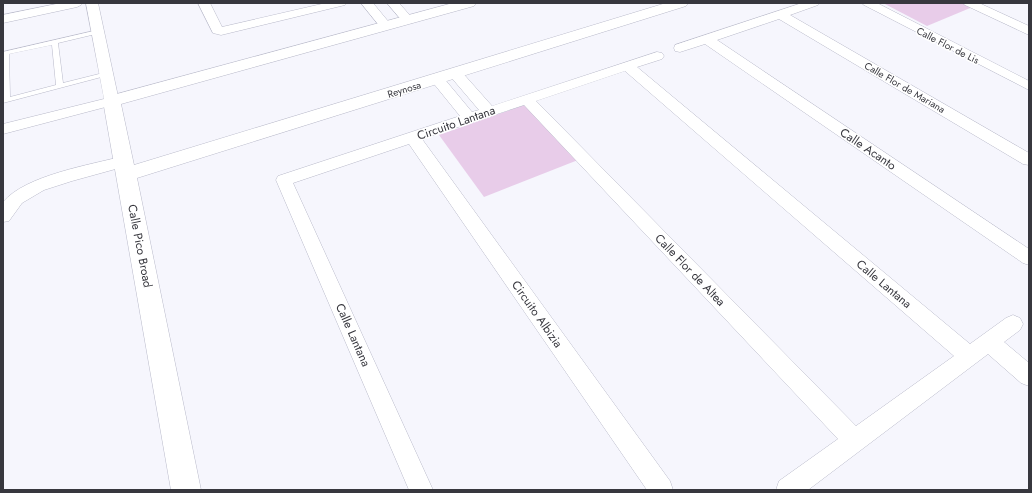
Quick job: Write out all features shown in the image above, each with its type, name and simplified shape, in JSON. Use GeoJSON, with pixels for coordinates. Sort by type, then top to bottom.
{"type":"FeatureCollection","features":[{"type":"Feature","properties":{"kind":"main road"},"geometry":{"type":"LineString","coordinates":[[112,101],[469,3]]}},
{"type":"Feature","properties":{"kind":"main road","name":"Reynosa"},"geometry":{"type":"LineString","coordinates":[[125,167],[437,79],[681,3]]}},
{"type":"Feature","properties":{"kind":"main road","name":"Calle Pico Broad"},"geometry":{"type":"LineString","coordinates":[[112,101],[186,490]]}},
{"type":"Feature","properties":{"kind":"street"},"geometry":{"type":"LineString","coordinates":[[3,19],[78,3]]}},
{"type":"Feature","properties":{"kind":"street","name":"Calle Pico Broad"},"geometry":{"type":"LineString","coordinates":[[92,3],[112,101]]}},
{"type":"Feature","properties":{"kind":"street"},"geometry":{"type":"LineString","coordinates":[[204,3],[217,30],[221,31],[322,5],[341,3]]}},
{"type":"Feature","properties":{"kind":"street"},"geometry":{"type":"LineString","coordinates":[[368,3],[386,26]]}},
{"type":"Feature","properties":{"kind":"street"},"geometry":{"type":"LineString","coordinates":[[393,3],[408,20]]}},
{"type":"Feature","properties":{"kind":"street"},"geometry":{"type":"LineString","coordinates":[[680,48],[814,3]]}},
{"type":"Feature","properties":{"kind":"street","name":"Calle Flor de Lis"},"geometry":{"type":"LineString","coordinates":[[868,3],[1029,86]]}},
{"type":"Feature","properties":{"kind":"street"},"geometry":{"type":"LineString","coordinates":[[969,3],[1029,31]]}},
{"type":"Feature","properties":{"kind":"street","name":"Calle Flor de Mariana"},"geometry":{"type":"LineString","coordinates":[[780,14],[1029,160]]}},
{"type":"Feature","properties":{"kind":"street","name":"Calle Acanto"},"geometry":{"type":"LineString","coordinates":[[707,39],[1029,258]]}},
{"type":"Feature","properties":{"kind":"street","name":"Circuito Lantana"},"geometry":{"type":"LineString","coordinates":[[284,180],[657,56]]}},
{"type":"Feature","properties":{"kind":"street","name":"Calle Lantana"},"geometry":{"type":"LineString","coordinates":[[627,66],[969,356]]}},
{"type":"Feature","properties":{"kind":"street"},"geometry":{"type":"LineString","coordinates":[[455,73],[488,111]]}},
{"type":"Feature","properties":{"kind":"street"},"geometry":{"type":"LineString","coordinates":[[437,79],[469,118]]}},
{"type":"Feature","properties":{"kind":"street","name":"Calle Flor de Altea"},"geometry":{"type":"LineString","coordinates":[[526,99],[854,440]]}},
{"type":"Feature","properties":{"kind":"street"},"geometry":{"type":"LineString","coordinates":[[3,129],[112,101]]}},
{"type":"Feature","properties":{"kind":"street","name":"Circuito Albizia"},"geometry":{"type":"LineString","coordinates":[[413,138],[661,490]]}},
{"type":"Feature","properties":{"kind":"street"},"geometry":{"type":"LineString","coordinates":[[3,216],[9,205],[16,198],[40,186],[125,167]]}},
{"type":"Feature","properties":{"kind":"street","name":"Calle Lantana"},"geometry":{"type":"LineString","coordinates":[[284,180],[421,490]]}},
{"type":"Feature","properties":{"kind":"street"},"geometry":{"type":"LineString","coordinates":[[788,490],[1013,324]]}},
{"type":"Feature","properties":{"kind":"street"},"geometry":{"type":"LineString","coordinates":[[988,342],[1029,376]]}},
{"type":"Feature","properties":{"kind":"lane"},"geometry":{"type":"LineString","coordinates":[[98,32],[4,53],[5,100],[107,74]]}},
{"type":"Feature","properties":{"kind":"lane"},"geometry":{"type":"LineString","coordinates":[[55,42],[60,86]]}},
{"type":"Feature","properties":{"kind":"shaded area"},"geometry":{"type":"Polygon","coordinates":[[[883,3],[968,3],[975,6],[927,26],[883,3]]]}},
{"type":"Feature","properties":{"kind":"shaded area"},"geometry":{"type":"Polygon","coordinates":[[[527,104],[578,160],[484,197],[439,135],[527,104]]]}}]}
